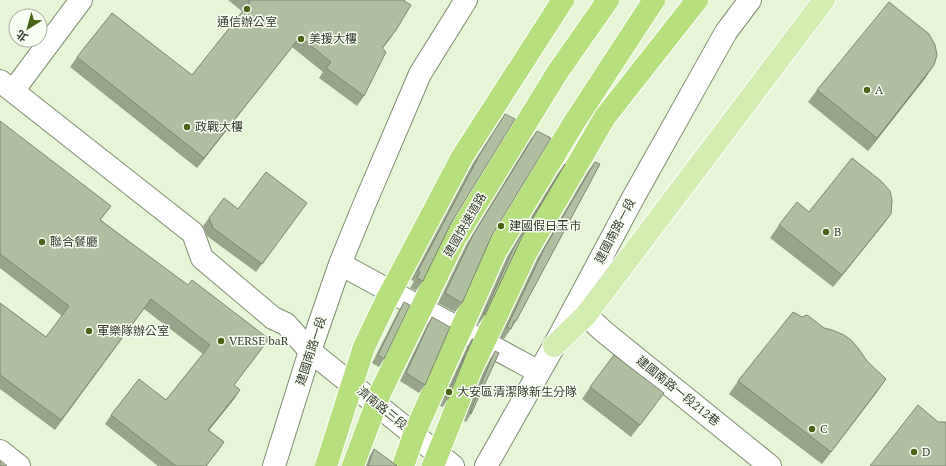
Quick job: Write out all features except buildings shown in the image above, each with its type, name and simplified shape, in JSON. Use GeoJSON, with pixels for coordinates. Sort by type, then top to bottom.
{"type":"FeatureCollection","features":[{"type":"Feature","properties":{"kind":"highway"},"geometry":{"type":"LineString","coordinates":[[326,466],[364,347],[386,301],[462,157],[563,0]]}},
{"type":"Feature","properties":{"kind":"highway","name":"建國快速道路"},"geometry":{"type":"LineString","coordinates":[[353,466],[380,391],[455,239],[557,73],[608,0]]}},
{"type":"Feature","properties":{"kind":"highway"},"geometry":{"type":"LineString","coordinates":[[402,466],[415,432],[496,250],[575,121],[654,0]]}},
{"type":"Feature","properties":{"kind":"highway"},"geometry":{"type":"LineString","coordinates":[[433,466],[471,370],[526,253],[605,116],[697,0]]}},
{"type":"Feature","properties":{"kind":"main road"},"geometry":{"type":"LineString","coordinates":[[554,346],[586,315],[824,0]]}},
{"type":"Feature","properties":{"kind":"street"},"geometry":{"type":"LineString","coordinates":[[6,86],[81,0]]}},
{"type":"Feature","properties":{"kind":"street","name":"建國南路一段"},"geometry":{"type":"LineString","coordinates":[[274,466],[310,351],[340,264],[365,203],[420,74],[466,0]]}},
{"type":"Feature","properties":{"kind":"street","name":"建國南路一段"},"geometry":{"type":"LineString","coordinates":[[486,466],[554,346],[633,198],[726,32],[750,0]]}},
{"type":"Feature","properties":{"kind":"street","name":"濟南路三段"},"geometry":{"type":"LineString","coordinates":[[6,86],[193,233],[202,258],[273,318],[286,324],[310,351],[453,466]]}},
{"type":"Feature","properties":{"kind":"street"},"geometry":{"type":"LineString","coordinates":[[340,264],[539,372]]}},
{"type":"Feature","properties":{"kind":"street","name":"建國南路一段212巷"},"geometry":{"type":"LineString","coordinates":[[586,315],[609,336],[770,466]]}},
{"type":"Feature","properties":{"kind":"street"},"geometry":{"type":"LineString","coordinates":[[0,451],[19,466]]}},
{"type":"Feature","properties":{"kind":"place","name":"通信辦公室"},"geometry":{"type":"Point","coordinates":[247,9]}},
{"type":"Feature","properties":{"kind":"place","name":"美援大樓"},"geometry":{"type":"Point","coordinates":[301,39]}},
{"type":"Feature","properties":{"kind":"place","name":"A"},"geometry":{"type":"Point","coordinates":[867,90]}},
{"type":"Feature","properties":{"kind":"place","name":"政戰大樓"},"geometry":{"type":"Point","coordinates":[187,127]}},
{"type":"Feature","properties":{"kind":"place","name":"建國假日玉市"},"geometry":{"type":"Point","coordinates":[501,226]}},
{"type":"Feature","properties":{"kind":"place","name":"B"},"geometry":{"type":"Point","coordinates":[826,232]}},
{"type":"Feature","properties":{"kind":"place","name":"聯合餐廳"},"geometry":{"type":"Point","coordinates":[42,242]}},
{"type":"Feature","properties":{"kind":"place","name":"軍樂隊辦公室"},"geometry":{"type":"Point","coordinates":[89,331]}},
{"type":"Feature","properties":{"kind":"place","name":"VERSE baR"},"geometry":{"type":"Point","coordinates":[221,341]}},
{"type":"Feature","properties":{"kind":"place","name":"大安區清潔隊新生分隊"},"geometry":{"type":"Point","coordinates":[449,392]}},
{"type":"Feature","properties":{"kind":"place","name":"C"},"geometry":{"type":"Point","coordinates":[812,429]}},
{"type":"Feature","properties":{"kind":"place","name":"D"},"geometry":{"type":"Point","coordinates":[914,452]}}]}
